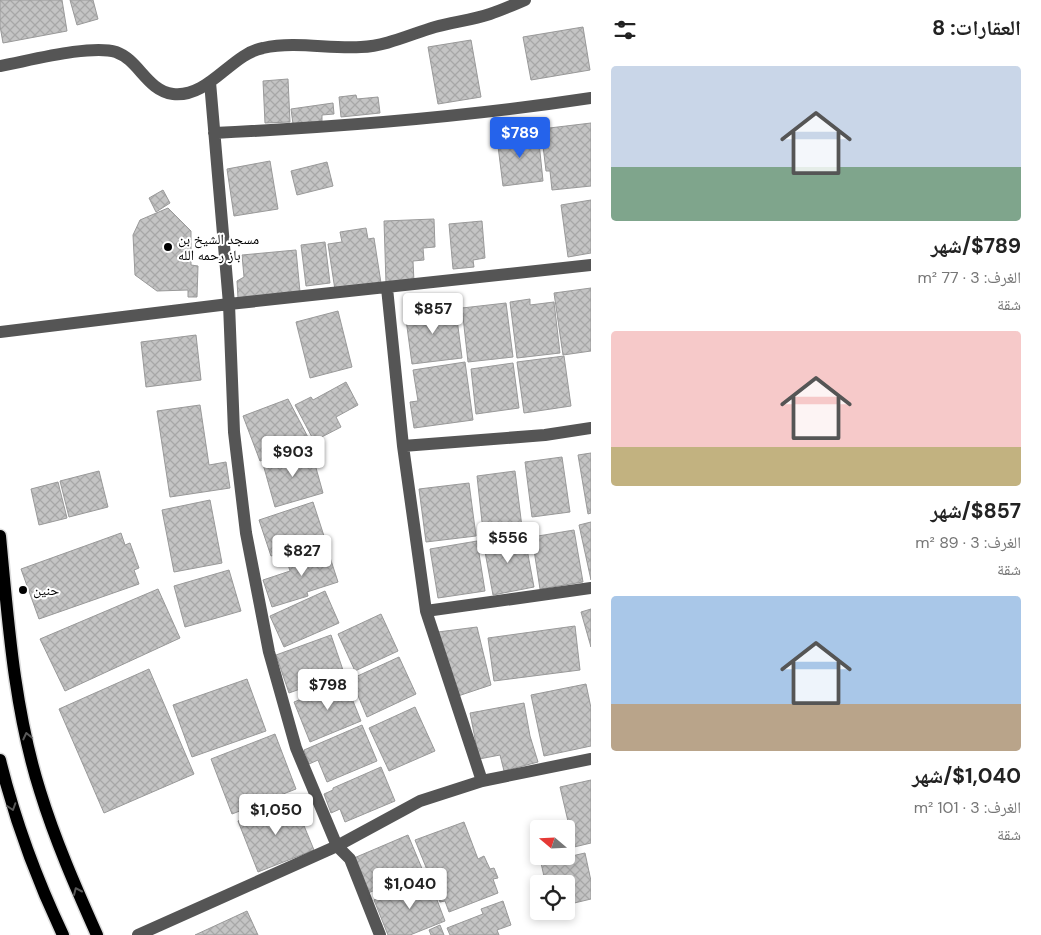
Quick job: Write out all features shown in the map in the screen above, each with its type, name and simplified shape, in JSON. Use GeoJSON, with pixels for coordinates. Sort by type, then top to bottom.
{"type":"FeatureCollection","features":[{"type":"Feature","properties":{"kind":"main road"},"geometry":{"type":"LineString","coordinates":[[0,536],[20,705],[39,790],[68,870],[97,935]]}},
{"type":"Feature","properties":{"kind":"main road"},"geometry":{"type":"LineString","coordinates":[[0,760],[11,804],[39,884],[63,935]]}},
{"type":"Feature","properties":{"kind":"street"},"geometry":{"type":"LineString","coordinates":[[0,66],[96,49],[117,52],[154,87],[174,94],[192,91],[210,82],[240,60],[261,48],[296,44],[362,47],[386,43],[436,27],[489,14],[525,0]]}},
{"type":"Feature","properties":{"kind":"street"},"geometry":{"type":"LineString","coordinates":[[210,82],[229,304],[234,432],[246,533],[265,633],[296,748],[337,846],[350,859],[380,935]]}},
{"type":"Feature","properties":{"kind":"street"},"geometry":{"type":"LineString","coordinates":[[214,133],[334,127],[473,114],[591,98]]}},
{"type":"Feature","properties":{"kind":"street"},"geometry":{"type":"LineString","coordinates":[[0,332],[229,304],[591,265]]}},
{"type":"Feature","properties":{"kind":"street"},"geometry":{"type":"LineString","coordinates":[[387,288],[403,446],[426,611],[482,781]]}},
{"type":"Feature","properties":{"kind":"street"},"geometry":{"type":"LineString","coordinates":[[403,446],[545,435],[591,428]]}},
{"type":"Feature","properties":{"kind":"street"},"geometry":{"type":"LineString","coordinates":[[426,611],[591,588]]}},
{"type":"Feature","properties":{"kind":"street"},"geometry":{"type":"LineString","coordinates":[[138,935],[337,846],[420,801],[482,781],[591,758]]}},
{"type":"Feature","properties":{"kind":"building"},"geometry":{"type":"Polygon","coordinates":[[[0,0],[62,0],[67,31],[3,43],[0,26],[0,0]]]}},
{"type":"Feature","properties":{"kind":"building"},"geometry":{"type":"Polygon","coordinates":[[[70,0],[93,0],[98,19],[77,25],[70,0]]]}},
{"type":"Feature","properties":{"kind":"building"},"geometry":{"type":"Polygon","coordinates":[[[583,27],[590,70],[531,80],[523,37],[583,27]]]}},
{"type":"Feature","properties":{"kind":"building"},"geometry":{"type":"Polygon","coordinates":[[[471,40],[481,97],[438,104],[428,47],[471,40]]]}},
{"type":"Feature","properties":{"kind":"building"},"geometry":{"type":"Polygon","coordinates":[[[288,79],[290,122],[265,123],[263,81],[288,79]]]}},
{"type":"Feature","properties":{"kind":"building"},"geometry":{"type":"Polygon","coordinates":[[[356,95],[357,99],[378,97],[380,113],[341,117],[339,97],[356,95]]]}},
{"type":"Feature","properties":{"kind":"building"},"geometry":{"type":"Polygon","coordinates":[[[333,103],[334,114],[322,115],[322,121],[293,124],[291,109],[333,103]]]}},
{"type":"Feature","properties":{"kind":"building"},"geometry":{"type":"Polygon","coordinates":[[[591,123],[591,186],[552,190],[550,171],[546,171],[541,129],[591,123]]]}},
{"type":"Feature","properties":{"kind":"building"},"geometry":{"type":"Polygon","coordinates":[[[538,133],[543,181],[503,186],[497,138],[538,133]]]}},
{"type":"Feature","properties":{"kind":"building"},"geometry":{"type":"Polygon","coordinates":[[[270,161],[278,209],[234,216],[227,169],[270,161]]]}},
{"type":"Feature","properties":{"kind":"building"},"geometry":{"type":"Polygon","coordinates":[[[327,162],[333,186],[297,195],[291,171],[327,162]]]}},
{"type":"Feature","properties":{"kind":"building"},"geometry":{"type":"Polygon","coordinates":[[[163,190],[170,203],[156,212],[149,198],[163,190]]]}},
{"type":"Feature","properties":{"kind":"building"},"geometry":{"type":"Polygon","coordinates":[[[591,200],[591,253],[568,257],[561,205],[591,200]]]}},
{"type":"Feature","properties":{"kind":"building"},"geometry":{"type":"Polygon","coordinates":[[[168,208],[191,231],[191,265],[198,266],[197,297],[188,297],[188,290],[157,291],[135,275],[133,235],[140,220],[168,208]]]}},
{"type":"Feature","properties":{"kind":"building"},"geometry":{"type":"Polygon","coordinates":[[[434,219],[435,247],[423,248],[424,260],[413,261],[414,282],[386,283],[384,221],[434,219]]]}},
{"type":"Feature","properties":{"kind":"building"},"geometry":{"type":"Polygon","coordinates":[[[482,221],[485,258],[473,260],[474,267],[453,269],[449,224],[482,221]]]}},
{"type":"Feature","properties":{"kind":"building"},"geometry":{"type":"Polygon","coordinates":[[[366,228],[368,239],[374,238],[381,283],[335,290],[328,244],[342,242],[340,232],[366,228]]]}},
{"type":"Feature","properties":{"kind":"building"},"geometry":{"type":"Polygon","coordinates":[[[325,242],[330,283],[306,286],[301,245],[325,242]]]}},
{"type":"Feature","properties":{"kind":"building"},"geometry":{"type":"Polygon","coordinates":[[[296,250],[300,292],[238,298],[237,281],[244,277],[242,255],[296,250]]]}},
{"type":"Feature","properties":{"kind":"building"},"geometry":{"type":"Polygon","coordinates":[[[591,288],[591,351],[563,355],[554,293],[591,288]]]}},
{"type":"Feature","properties":{"kind":"building"},"geometry":{"type":"Polygon","coordinates":[[[530,299],[530,305],[554,302],[560,353],[517,358],[510,302],[530,299]]]}},
{"type":"Feature","properties":{"kind":"building"},"geometry":{"type":"Polygon","coordinates":[[[506,303],[513,357],[468,362],[462,308],[506,303]]]}},
{"type":"Feature","properties":{"kind":"building"},"geometry":{"type":"Polygon","coordinates":[[[448,306],[449,312],[456,311],[462,358],[412,364],[405,312],[448,306]]]}},
{"type":"Feature","properties":{"kind":"building"},"geometry":{"type":"Polygon","coordinates":[[[338,311],[352,367],[310,378],[296,322],[338,311]]]}},
{"type":"Feature","properties":{"kind":"building"},"geometry":{"type":"Polygon","coordinates":[[[196,335],[201,380],[146,387],[141,342],[196,335]]]}},
{"type":"Feature","properties":{"kind":"building"},"geometry":{"type":"Polygon","coordinates":[[[564,356],[571,406],[524,413],[517,362],[564,356]]]}},
{"type":"Feature","properties":{"kind":"building"},"geometry":{"type":"Polygon","coordinates":[[[465,362],[473,420],[414,428],[410,402],[418,401],[413,370],[465,362]]]}},
{"type":"Feature","properties":{"kind":"building"},"geometry":{"type":"Polygon","coordinates":[[[513,363],[519,408],[476,414],[471,369],[513,363]]]}},
{"type":"Feature","properties":{"kind":"building"},"geometry":{"type":"Polygon","coordinates":[[[346,382],[358,405],[336,417],[341,427],[314,441],[295,405],[311,397],[313,400],[346,382]]]}},
{"type":"Feature","properties":{"kind":"building"},"geometry":{"type":"Polygon","coordinates":[[[288,399],[311,443],[260,461],[243,416],[288,399]]]}},
{"type":"Feature","properties":{"kind":"building"},"geometry":{"type":"Polygon","coordinates":[[[200,405],[209,465],[226,462],[230,488],[170,497],[157,411],[200,405]]]}},
{"type":"Feature","properties":{"kind":"building"},"geometry":{"type":"Polygon","coordinates":[[[311,450],[323,493],[275,507],[263,464],[311,450]]]}},
{"type":"Feature","properties":{"kind":"building"},"geometry":{"type":"Polygon","coordinates":[[[591,453],[591,513],[588,514],[578,455],[591,453]]]}},
{"type":"Feature","properties":{"kind":"building"},"geometry":{"type":"Polygon","coordinates":[[[562,457],[570,512],[532,517],[525,462],[562,457]]]}},
{"type":"Feature","properties":{"kind":"building"},"geometry":{"type":"Polygon","coordinates":[[[99,471],[108,507],[69,517],[60,481],[99,471]]]}},
{"type":"Feature","properties":{"kind":"building"},"geometry":{"type":"Polygon","coordinates":[[[515,471],[522,527],[483,531],[477,476],[515,471]]]}},
{"type":"Feature","properties":{"kind":"building"},"geometry":{"type":"Polygon","coordinates":[[[58,482],[67,518],[39,525],[31,489],[58,482]]]}},
{"type":"Feature","properties":{"kind":"building"},"geometry":{"type":"Polygon","coordinates":[[[469,483],[476,536],[426,542],[419,489],[469,483]]]}},
{"type":"Feature","properties":{"kind":"building"},"geometry":{"type":"Polygon","coordinates":[[[210,500],[222,563],[174,572],[162,510],[210,500]]]}},
{"type":"Feature","properties":{"kind":"building"},"geometry":{"type":"Polygon","coordinates":[[[313,502],[325,539],[271,556],[259,520],[313,502]]]}},
{"type":"Feature","properties":{"kind":"building"},"geometry":{"type":"Polygon","coordinates":[[[591,522],[591,580],[579,525],[591,522]]]}},
{"type":"Feature","properties":{"kind":"building"},"geometry":{"type":"Polygon","coordinates":[[[574,530],[583,582],[540,589],[532,537],[574,530]]]}},
{"type":"Feature","properties":{"kind":"building"},"geometry":{"type":"Polygon","coordinates":[[[121,533],[125,545],[130,543],[139,568],[134,570],[139,584],[39,619],[21,569],[121,533]]]}},
{"type":"Feature","properties":{"kind":"building"},"geometry":{"type":"Polygon","coordinates":[[[524,533],[534,587],[493,595],[483,541],[524,533]]]}},
{"type":"Feature","properties":{"kind":"building"},"geometry":{"type":"Polygon","coordinates":[[[477,541],[485,591],[438,598],[430,549],[477,541]]]}},
{"type":"Feature","properties":{"kind":"building"},"geometry":{"type":"Polygon","coordinates":[[[326,545],[338,582],[307,592],[308,596],[272,607],[263,580],[290,571],[286,558],[326,545]]]}},
{"type":"Feature","properties":{"kind":"building"},"geometry":{"type":"Polygon","coordinates":[[[229,570],[241,611],[185,627],[174,586],[229,570]]]}},
{"type":"Feature","properties":{"kind":"building"},"geometry":{"type":"Polygon","coordinates":[[[158,589],[180,638],[65,691],[40,639],[158,589]]]}},
{"type":"Feature","properties":{"kind":"building"},"geometry":{"type":"Polygon","coordinates":[[[325,591],[339,623],[284,647],[270,616],[325,591]]]}},
{"type":"Feature","properties":{"kind":"building"},"geometry":{"type":"Polygon","coordinates":[[[591,609],[591,647],[581,612],[591,609]]]}},
{"type":"Feature","properties":{"kind":"building"},"geometry":{"type":"Polygon","coordinates":[[[381,614],[398,651],[355,671],[338,634],[381,614]]]}},
{"type":"Feature","properties":{"kind":"building"},"geometry":{"type":"Polygon","coordinates":[[[575,626],[580,670],[494,681],[488,638],[575,626]]]}},
{"type":"Feature","properties":{"kind":"building"},"geometry":{"type":"Polygon","coordinates":[[[477,627],[491,685],[458,696],[438,632],[477,627]]]}},
{"type":"Feature","properties":{"kind":"building"},"geometry":{"type":"Polygon","coordinates":[[[331,635],[344,673],[289,693],[276,655],[331,635]]]}},
{"type":"Feature","properties":{"kind":"building"},"geometry":{"type":"Polygon","coordinates":[[[399,657],[416,694],[367,717],[351,679],[399,657]]]}},
{"type":"Feature","properties":{"kind":"building"},"geometry":{"type":"Polygon","coordinates":[[[149,669],[194,774],[104,813],[59,709],[149,669]]]}},
{"type":"Feature","properties":{"kind":"building"},"geometry":{"type":"Polygon","coordinates":[[[247,679],[266,731],[192,757],[173,705],[247,679]]]}},
{"type":"Feature","properties":{"kind":"building"},"geometry":{"type":"Polygon","coordinates":[[[345,681],[361,721],[310,742],[294,702],[345,681]]]}},
{"type":"Feature","properties":{"kind":"building"},"geometry":{"type":"Polygon","coordinates":[[[586,684],[591,708],[591,746],[544,756],[531,695],[586,684]]]}},
{"type":"Feature","properties":{"kind":"building"},"geometry":{"type":"Polygon","coordinates":[[[524,703],[530,736],[538,762],[504,771],[500,755],[479,759],[470,713],[524,703]]]}},
{"type":"Feature","properties":{"kind":"building"},"geometry":{"type":"Polygon","coordinates":[[[415,707],[435,751],[389,771],[369,728],[415,707]]]}},
{"type":"Feature","properties":{"kind":"building"},"geometry":{"type":"Polygon","coordinates":[[[362,725],[377,761],[327,782],[318,760],[309,764],[304,750],[362,725]]]}},
{"type":"Feature","properties":{"kind":"building"},"geometry":{"type":"Polygon","coordinates":[[[275,734],[296,789],[232,814],[211,759],[275,734]]]}},
{"type":"Feature","properties":{"kind":"building"},"geometry":{"type":"Polygon","coordinates":[[[381,767],[395,801],[345,822],[340,809],[331,813],[324,794],[333,790],[333,788],[381,767]]]}},
{"type":"Feature","properties":{"kind":"building"},"geometry":{"type":"Polygon","coordinates":[[[591,780],[591,843],[575,847],[575,820],[568,820],[560,787],[591,780]]]}},
{"type":"Feature","properties":{"kind":"building"},"geometry":{"type":"Polygon","coordinates":[[[293,799],[314,850],[258,872],[238,821],[293,799]]]}},
{"type":"Feature","properties":{"kind":"building"},"geometry":{"type":"Polygon","coordinates":[[[464,822],[478,859],[484,856],[490,869],[494,868],[498,878],[493,879],[498,893],[449,912],[445,901],[440,902],[415,840],[464,822]]]}},
{"type":"Feature","properties":{"kind":"building"},"geometry":{"type":"Polygon","coordinates":[[[408,835],[423,871],[368,893],[354,858],[408,835]]]}},
{"type":"Feature","properties":{"kind":"building"},"geometry":{"type":"Polygon","coordinates":[[[585,853],[591,881],[591,899],[575,903],[575,875],[544,875],[541,865],[575,865],[575,855],[585,853]]]}},
{"type":"Feature","properties":{"kind":"building"},"geometry":{"type":"Polygon","coordinates":[[[429,879],[445,921],[410,935],[388,935],[374,900],[429,879]]]}},
{"type":"Feature","properties":{"kind":"building"},"geometry":{"type":"Polygon","coordinates":[[[503,901],[511,925],[497,930],[499,935],[450,935],[447,928],[483,914],[481,909],[503,901]]]}},
{"type":"Feature","properties":{"kind":"building"},"geometry":{"type":"Polygon","coordinates":[[[247,911],[258,935],[195,935],[247,911]]]}},
{"type":"Feature","properties":{"kind":"building"},"geometry":{"type":"Polygon","coordinates":[[[440,925],[444,935],[431,935],[429,930],[440,925]]]}},
{"type":"Feature","properties":{"kind":"place","name":"مسجد الشيخ بن باز رحمه الله"},"geometry":{"type":"Point","coordinates":[168,247]}},
{"type":"Feature","properties":{"kind":"place","name":"حنين"},"geometry":{"type":"Point","coordinates":[23,590]}}]}
